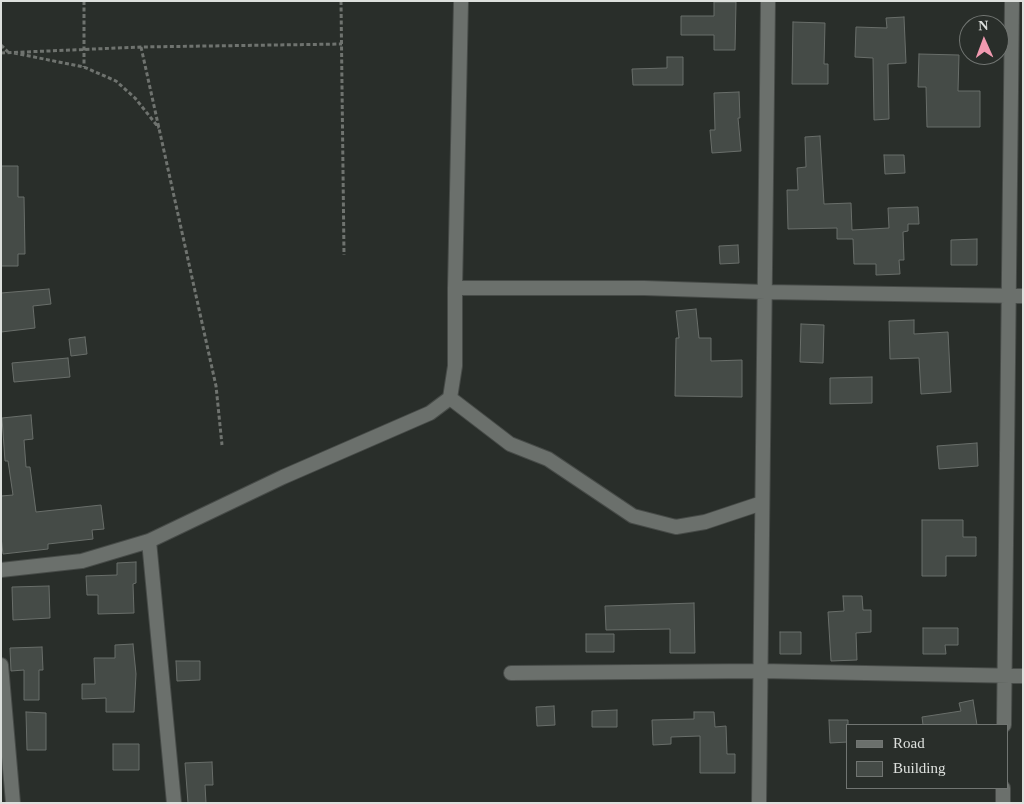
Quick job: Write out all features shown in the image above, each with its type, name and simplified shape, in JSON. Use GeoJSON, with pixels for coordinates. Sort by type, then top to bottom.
{"type":"FeatureCollection","features":[{"type":"Feature","properties":{"kind":"street"},"geometry":{"type":"LineString","coordinates":[[1,570],[82,561],[149,541],[283,477],[430,414],[450,398],[455,366],[461,1]]}},
{"type":"Feature","properties":{"kind":"street"},"geometry":{"type":"LineString","coordinates":[[759,803],[768,1]]}},
{"type":"Feature","properties":{"kind":"street"},"geometry":{"type":"LineString","coordinates":[[1004,724],[1016,296],[1012,1]]}},
{"type":"Feature","properties":{"kind":"street"},"geometry":{"type":"LineString","coordinates":[[455,288],[644,288],[1016,296]]}},
{"type":"Feature","properties":{"kind":"street"},"geometry":{"type":"LineString","coordinates":[[450,398],[510,444],[548,459],[633,516],[676,527],[705,522],[762,502]]}},
{"type":"Feature","properties":{"kind":"street"},"geometry":{"type":"LineString","coordinates":[[149,541],[174,803]]}},
{"type":"Feature","properties":{"kind":"street"},"geometry":{"type":"LineString","coordinates":[[1,665],[6,773],[12,803]]}},
{"type":"Feature","properties":{"kind":"street"},"geometry":{"type":"LineString","coordinates":[[511,673],[760,671],[1023,676]]}},
{"type":"Feature","properties":{"kind":"street"},"geometry":{"type":"LineString","coordinates":[[1003,789],[1003,803]]}},
{"type":"Feature","properties":{"kind":"path"},"geometry":{"type":"LineString","coordinates":[[84,1],[84,67]]}},
{"type":"Feature","properties":{"kind":"path"},"geometry":{"type":"LineString","coordinates":[[341,1],[344,255]]}},
{"type":"Feature","properties":{"kind":"path"},"geometry":{"type":"LineString","coordinates":[[1,52],[141,47],[342,44]]}},
{"type":"Feature","properties":{"kind":"path"},"geometry":{"type":"LineString","coordinates":[[1,45],[8,52],[84,67],[116,81],[135,98],[160,130]]}},
{"type":"Feature","properties":{"kind":"path"},"geometry":{"type":"LineString","coordinates":[[141,47],[216,386],[222,445]]}},
{"type":"Feature","properties":{"kind":"building"},"geometry":{"type":"Polygon","coordinates":[[[714,2],[736,2],[735,50],[714,50],[714,35],[681,35],[681,16],[714,16],[714,2]]]}},
{"type":"Feature","properties":{"kind":"building"},"geometry":{"type":"Polygon","coordinates":[[[904,17],[906,63],[888,64],[889,119],[874,120],[873,58],[855,57],[856,27],[887,28],[886,18],[904,17]]]}},
{"type":"Feature","properties":{"kind":"building"},"geometry":{"type":"Polygon","coordinates":[[[793,22],[825,23],[824,64],[828,64],[828,84],[792,84],[793,22]]]}},
{"type":"Feature","properties":{"kind":"building"},"geometry":{"type":"Polygon","coordinates":[[[919,54],[959,55],[958,91],[980,91],[980,127],[927,127],[926,87],[918,87],[919,54]]]}},
{"type":"Feature","properties":{"kind":"building"},"geometry":{"type":"Polygon","coordinates":[[[667,57],[683,57],[683,85],[633,85],[632,69],[667,68],[667,57]]]}},
{"type":"Feature","properties":{"kind":"building"},"geometry":{"type":"Polygon","coordinates":[[[739,92],[740,118],[738,118],[741,151],[712,153],[710,130],[715,130],[714,93],[739,92]]]}},
{"type":"Feature","properties":{"kind":"building"},"geometry":{"type":"Polygon","coordinates":[[[820,136],[824,204],[851,203],[852,230],[889,228],[888,208],[918,207],[919,224],[908,224],[908,231],[903,232],[904,260],[899,260],[900,274],[876,275],[876,264],[854,264],[853,239],[837,239],[837,228],[788,229],[787,190],[798,190],[797,168],[806,167],[805,137],[820,136]]]}},
{"type":"Feature","properties":{"kind":"building"},"geometry":{"type":"Polygon","coordinates":[[[884,155],[904,155],[905,173],[885,174],[884,155]]]}},
{"type":"Feature","properties":{"kind":"building"},"geometry":{"type":"Polygon","coordinates":[[[1,166],[18,166],[18,197],[24,197],[25,254],[18,254],[18,266],[1,266],[1,166]]]}},
{"type":"Feature","properties":{"kind":"building"},"geometry":{"type":"Polygon","coordinates":[[[977,239],[977,265],[951,265],[951,240],[977,239]]]}},
{"type":"Feature","properties":{"kind":"building"},"geometry":{"type":"Polygon","coordinates":[[[738,245],[739,263],[720,264],[719,246],[738,245]]]}},
{"type":"Feature","properties":{"kind":"building"},"geometry":{"type":"Polygon","coordinates":[[[49,289],[51,304],[33,306],[35,328],[1,332],[1,293],[49,289]]]}},
{"type":"Feature","properties":{"kind":"building"},"geometry":{"type":"Polygon","coordinates":[[[696,309],[699,338],[711,338],[711,361],[742,360],[742,397],[675,396],[676,338],[679,338],[676,311],[696,309]]]}},
{"type":"Feature","properties":{"kind":"building"},"geometry":{"type":"Polygon","coordinates":[[[914,320],[914,334],[948,332],[951,392],[921,394],[919,358],[890,359],[889,321],[914,320]]]}},
{"type":"Feature","properties":{"kind":"building"},"geometry":{"type":"Polygon","coordinates":[[[801,324],[824,325],[823,363],[800,362],[801,324]]]}},
{"type":"Feature","properties":{"kind":"building"},"geometry":{"type":"Polygon","coordinates":[[[85,337],[87,354],[71,356],[69,339],[85,337]]]}},
{"type":"Feature","properties":{"kind":"building"},"geometry":{"type":"Polygon","coordinates":[[[68,358],[70,377],[14,382],[12,363],[68,358]]]}},
{"type":"Feature","properties":{"kind":"building"},"geometry":{"type":"Polygon","coordinates":[[[872,377],[872,403],[830,404],[830,378],[872,377]]]}},
{"type":"Feature","properties":{"kind":"building"},"geometry":{"type":"Polygon","coordinates":[[[31,415],[33,439],[24,440],[26,467],[30,467],[36,512],[101,505],[104,529],[92,530],[93,539],[48,544],[48,549],[3,554],[1,496],[13,495],[8,461],[5,461],[2,418],[31,415]]]}},
{"type":"Feature","properties":{"kind":"building"},"geometry":{"type":"Polygon","coordinates":[[[977,443],[978,466],[939,469],[937,446],[977,443]]]}},
{"type":"Feature","properties":{"kind":"building"},"geometry":{"type":"Polygon","coordinates":[[[922,520],[963,520],[963,537],[976,537],[976,556],[946,556],[946,576],[922,576],[922,520]]]}},
{"type":"Feature","properties":{"kind":"building"},"geometry":{"type":"Polygon","coordinates":[[[136,562],[136,583],[133,584],[134,613],[98,614],[98,595],[87,595],[86,576],[117,575],[117,563],[136,562]]]}},
{"type":"Feature","properties":{"kind":"building"},"geometry":{"type":"Polygon","coordinates":[[[49,586],[50,618],[13,620],[12,587],[49,586]]]}},
{"type":"Feature","properties":{"kind":"building"},"geometry":{"type":"Polygon","coordinates":[[[843,596],[862,596],[863,610],[871,610],[871,632],[856,633],[857,660],[831,661],[828,612],[844,611],[843,596]]]}},
{"type":"Feature","properties":{"kind":"building"},"geometry":{"type":"Polygon","coordinates":[[[694,603],[695,653],[670,653],[670,629],[606,630],[605,606],[694,603]]]}},
{"type":"Feature","properties":{"kind":"building"},"geometry":{"type":"Polygon","coordinates":[[[923,628],[958,628],[958,645],[945,645],[946,654],[923,654],[923,628]]]}},
{"type":"Feature","properties":{"kind":"building"},"geometry":{"type":"Polygon","coordinates":[[[780,632],[801,632],[801,654],[780,654],[780,632]]]}},
{"type":"Feature","properties":{"kind":"building"},"geometry":{"type":"Polygon","coordinates":[[[586,634],[614,634],[614,652],[586,652],[586,634]]]}},
{"type":"Feature","properties":{"kind":"building"},"geometry":{"type":"Polygon","coordinates":[[[133,644],[136,674],[134,712],[106,712],[106,698],[82,699],[82,684],[95,684],[94,658],[115,658],[115,645],[133,644]]]}},
{"type":"Feature","properties":{"kind":"building"},"geometry":{"type":"Polygon","coordinates":[[[42,647],[43,670],[39,670],[39,700],[24,700],[24,670],[11,671],[10,648],[42,647]]]}},
{"type":"Feature","properties":{"kind":"building"},"geometry":{"type":"Polygon","coordinates":[[[176,661],[200,661],[200,680],[177,681],[176,661]]]}},
{"type":"Feature","properties":{"kind":"building"},"geometry":{"type":"Polygon","coordinates":[[[973,700],[977,724],[923,724],[922,717],[961,711],[959,703],[973,700]]]}},
{"type":"Feature","properties":{"kind":"building"},"geometry":{"type":"Polygon","coordinates":[[[554,706],[555,725],[537,726],[536,707],[554,706]]]}},
{"type":"Feature","properties":{"kind":"building"},"geometry":{"type":"Polygon","coordinates":[[[617,710],[617,727],[592,727],[592,711],[617,710]]]}},
{"type":"Feature","properties":{"kind":"building"},"geometry":{"type":"Polygon","coordinates":[[[26,712],[46,713],[46,750],[27,750],[26,712]]]}},
{"type":"Feature","properties":{"kind":"building"},"geometry":{"type":"Polygon","coordinates":[[[694,712],[714,712],[715,727],[726,726],[727,754],[735,754],[735,773],[700,773],[700,736],[671,737],[671,744],[653,745],[652,720],[694,719],[694,712]]]}},
{"type":"Feature","properties":{"kind":"building"},"geometry":{"type":"Polygon","coordinates":[[[829,720],[848,720],[848,724],[846,724],[846,742],[830,743],[829,720]]]}},
{"type":"Feature","properties":{"kind":"building"},"geometry":{"type":"Polygon","coordinates":[[[113,744],[139,744],[139,770],[113,770],[113,744]]]}},
{"type":"Feature","properties":{"kind":"building"},"geometry":{"type":"Polygon","coordinates":[[[212,762],[213,785],[205,785],[206,803],[188,803],[185,763],[212,762]]]}}]}
